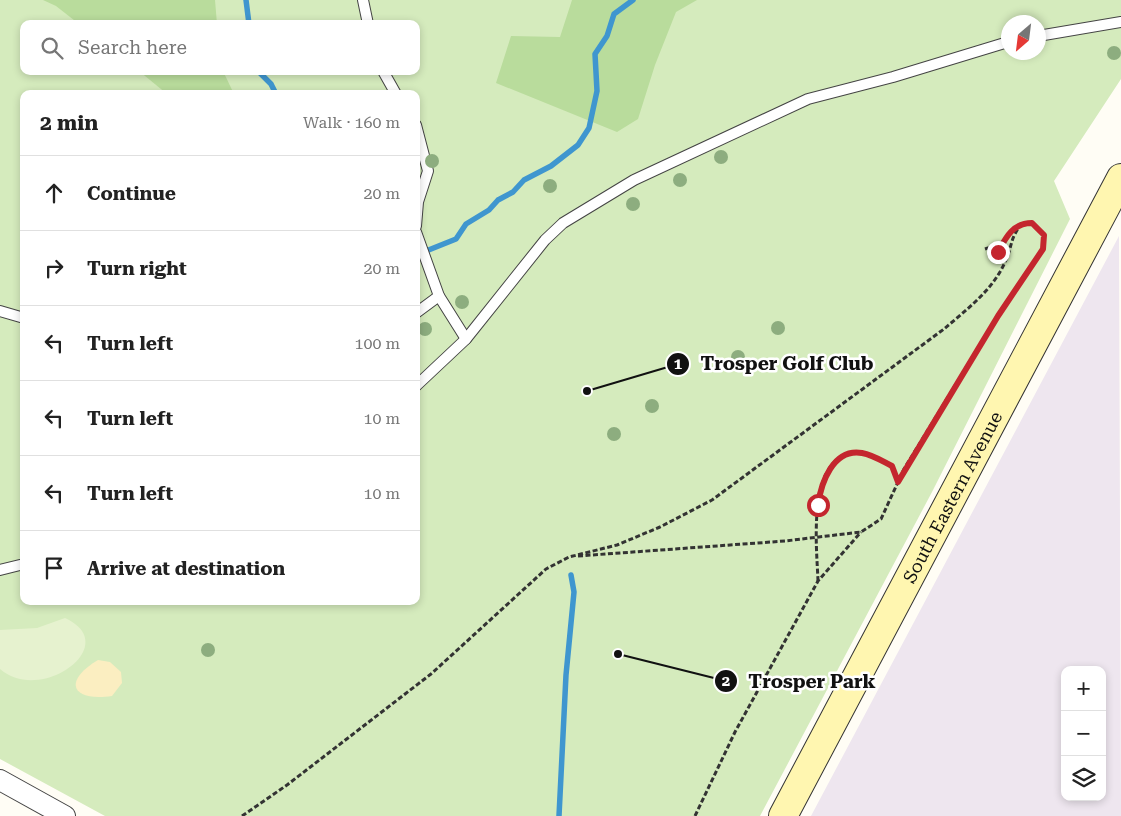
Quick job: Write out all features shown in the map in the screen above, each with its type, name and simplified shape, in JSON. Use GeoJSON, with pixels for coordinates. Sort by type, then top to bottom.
{"type":"FeatureCollection","features":[{"type":"Feature","properties":{"kind":"main road","name":"South Eastern Avenue"},"geometry":{"type":"LineString","coordinates":[[783,816],[1120,182]]}},
{"type":"Feature","properties":{"kind":"street"},"geometry":{"type":"LineString","coordinates":[[0,780],[64,816]]}},
{"type":"Feature","properties":{"kind":"lane"},"geometry":{"type":"LineString","coordinates":[[363,0],[367,20]]}},
{"type":"Feature","properties":{"kind":"lane"},"geometry":{"type":"LineString","coordinates":[[1046,35],[1121,22]]}},
{"type":"Feature","properties":{"kind":"lane"},"geometry":{"type":"LineString","coordinates":[[420,382],[466,338],[545,240],[563,223],[634,180],[808,99],[893,77],[1001,44]]}},
{"type":"Feature","properties":{"kind":"lane"},"geometry":{"type":"LineString","coordinates":[[385,75],[394,90]]}},
{"type":"Feature","properties":{"kind":"lane"},"geometry":{"type":"LineString","coordinates":[[420,140],[428,171],[420,196]]}},
{"type":"Feature","properties":{"kind":"lane"},"geometry":{"type":"LineString","coordinates":[[420,242],[439,296],[466,338]]}},
{"type":"Feature","properties":{"kind":"lane"},"geometry":{"type":"LineString","coordinates":[[420,310],[439,296]]}},
{"type":"Feature","properties":{"kind":"lane"},"geometry":{"type":"LineString","coordinates":[[0,311],[20,317]]}},
{"type":"Feature","properties":{"kind":"lane"},"geometry":{"type":"LineString","coordinates":[[0,570],[20,565]]}},
{"type":"Feature","properties":{"kind":"path"},"geometry":{"type":"LineString","coordinates":[[695,816],[736,732],[818,581],[861,532],[881,519],[898,482],[998,316],[1043,249],[1044,235],[1032,223],[1022,223],[1008,233],[998,252],[988,248],[985,249]]}},
{"type":"Feature","properties":{"kind":"path"},"geometry":{"type":"LineString","coordinates":[[242,816],[287,785],[431,674],[546,569],[569,557],[616,545],[660,527],[712,500],[944,329],[979,299],[1005,262],[1012,236],[1022,223]]}},
{"type":"Feature","properties":{"kind":"path"},"geometry":{"type":"LineString","coordinates":[[818,581],[816,537],[820,487],[829,468],[844,456],[860,453],[892,466],[898,482]]}},
{"type":"Feature","properties":{"kind":"path"},"geometry":{"type":"LineString","coordinates":[[569,557],[861,532]]}},
{"type":"Feature","properties":{"kind":"shaded area"},"geometry":{"type":"Polygon","coordinates":[[[1119,236],[1121,816],[811,816],[1119,236]]]}},
{"type":"Feature","properties":{"kind":"green space"},"geometry":{"type":"Polygon","coordinates":[[[0,0],[1121,0],[1121,79],[1054,181],[1070,219],[932,492],[760,816],[105,816],[0,759],[0,0]]]}},
{"type":"Feature","properties":{"kind":"green space"},"geometry":{"type":"Polygon","coordinates":[[[43,0],[215,0],[217,20],[74,20],[56,6],[43,0]]]}},
{"type":"Feature","properties":{"kind":"green space"},"geometry":{"type":"Polygon","coordinates":[[[572,0],[697,0],[676,12],[655,65],[638,119],[617,132],[496,83],[511,36],[560,37],[572,0]]]}},
{"type":"Feature","properties":{"kind":"green space"},"geometry":{"type":"Polygon","coordinates":[[[144,75],[225,75],[232,90],[162,90],[144,75]]]}},
{"type":"Feature","properties":{"kind":"green space"},"geometry":{"type":"Polygon","coordinates":[[[65,618],[81,629],[86,642],[81,655],[70,667],[54,676],[36,680],[17,678],[0,669],[0,630],[37,628],[65,618]]]}},
{"type":"Feature","properties":{"kind":"sand"},"geometry":{"type":"Polygon","coordinates":[[[98,660],[110,662],[121,672],[122,683],[112,696],[88,696],[76,689],[79,676],[86,668],[98,660]]]}},
{"type":"Feature","properties":{"kind":"waterway"},"geometry":{"type":"LineString","coordinates":[[246,0],[248,20]]}},
{"type":"Feature","properties":{"kind":"waterway"},"geometry":{"type":"LineString","coordinates":[[420,253],[456,239],[466,224],[489,210],[498,200],[513,192],[524,180],[551,166],[578,145],[589,128],[597,91],[595,54],[607,36],[614,14],[633,0]]}},
{"type":"Feature","properties":{"kind":"waterway"},"geometry":{"type":"LineString","coordinates":[[262,75],[274,90]]}},
{"type":"Feature","properties":{"kind":"waterway"},"geometry":{"type":"LineString","coordinates":[[559,816],[566,675],[574,592],[571,575]]}},
{"type":"Feature","properties":{"kind":"place","name":"Trosper Golf Club"},"geometry":{"type":"Point","coordinates":[587,391]}},
{"type":"Feature","properties":{"kind":"place","name":"Trosper Park"},"geometry":{"type":"Point","coordinates":[618,654]}},
{"type":"Feature","properties":{"kind":"route"},"geometry":{"type":"LineString","coordinates":[[818,505],[820,487],[829,468],[844,456],[860,453],[892,466],[898,482],[904,469],[998,316],[1043,249],[1044,235],[1032,223],[1022,223],[1008,233],[998,252]]}}]}
